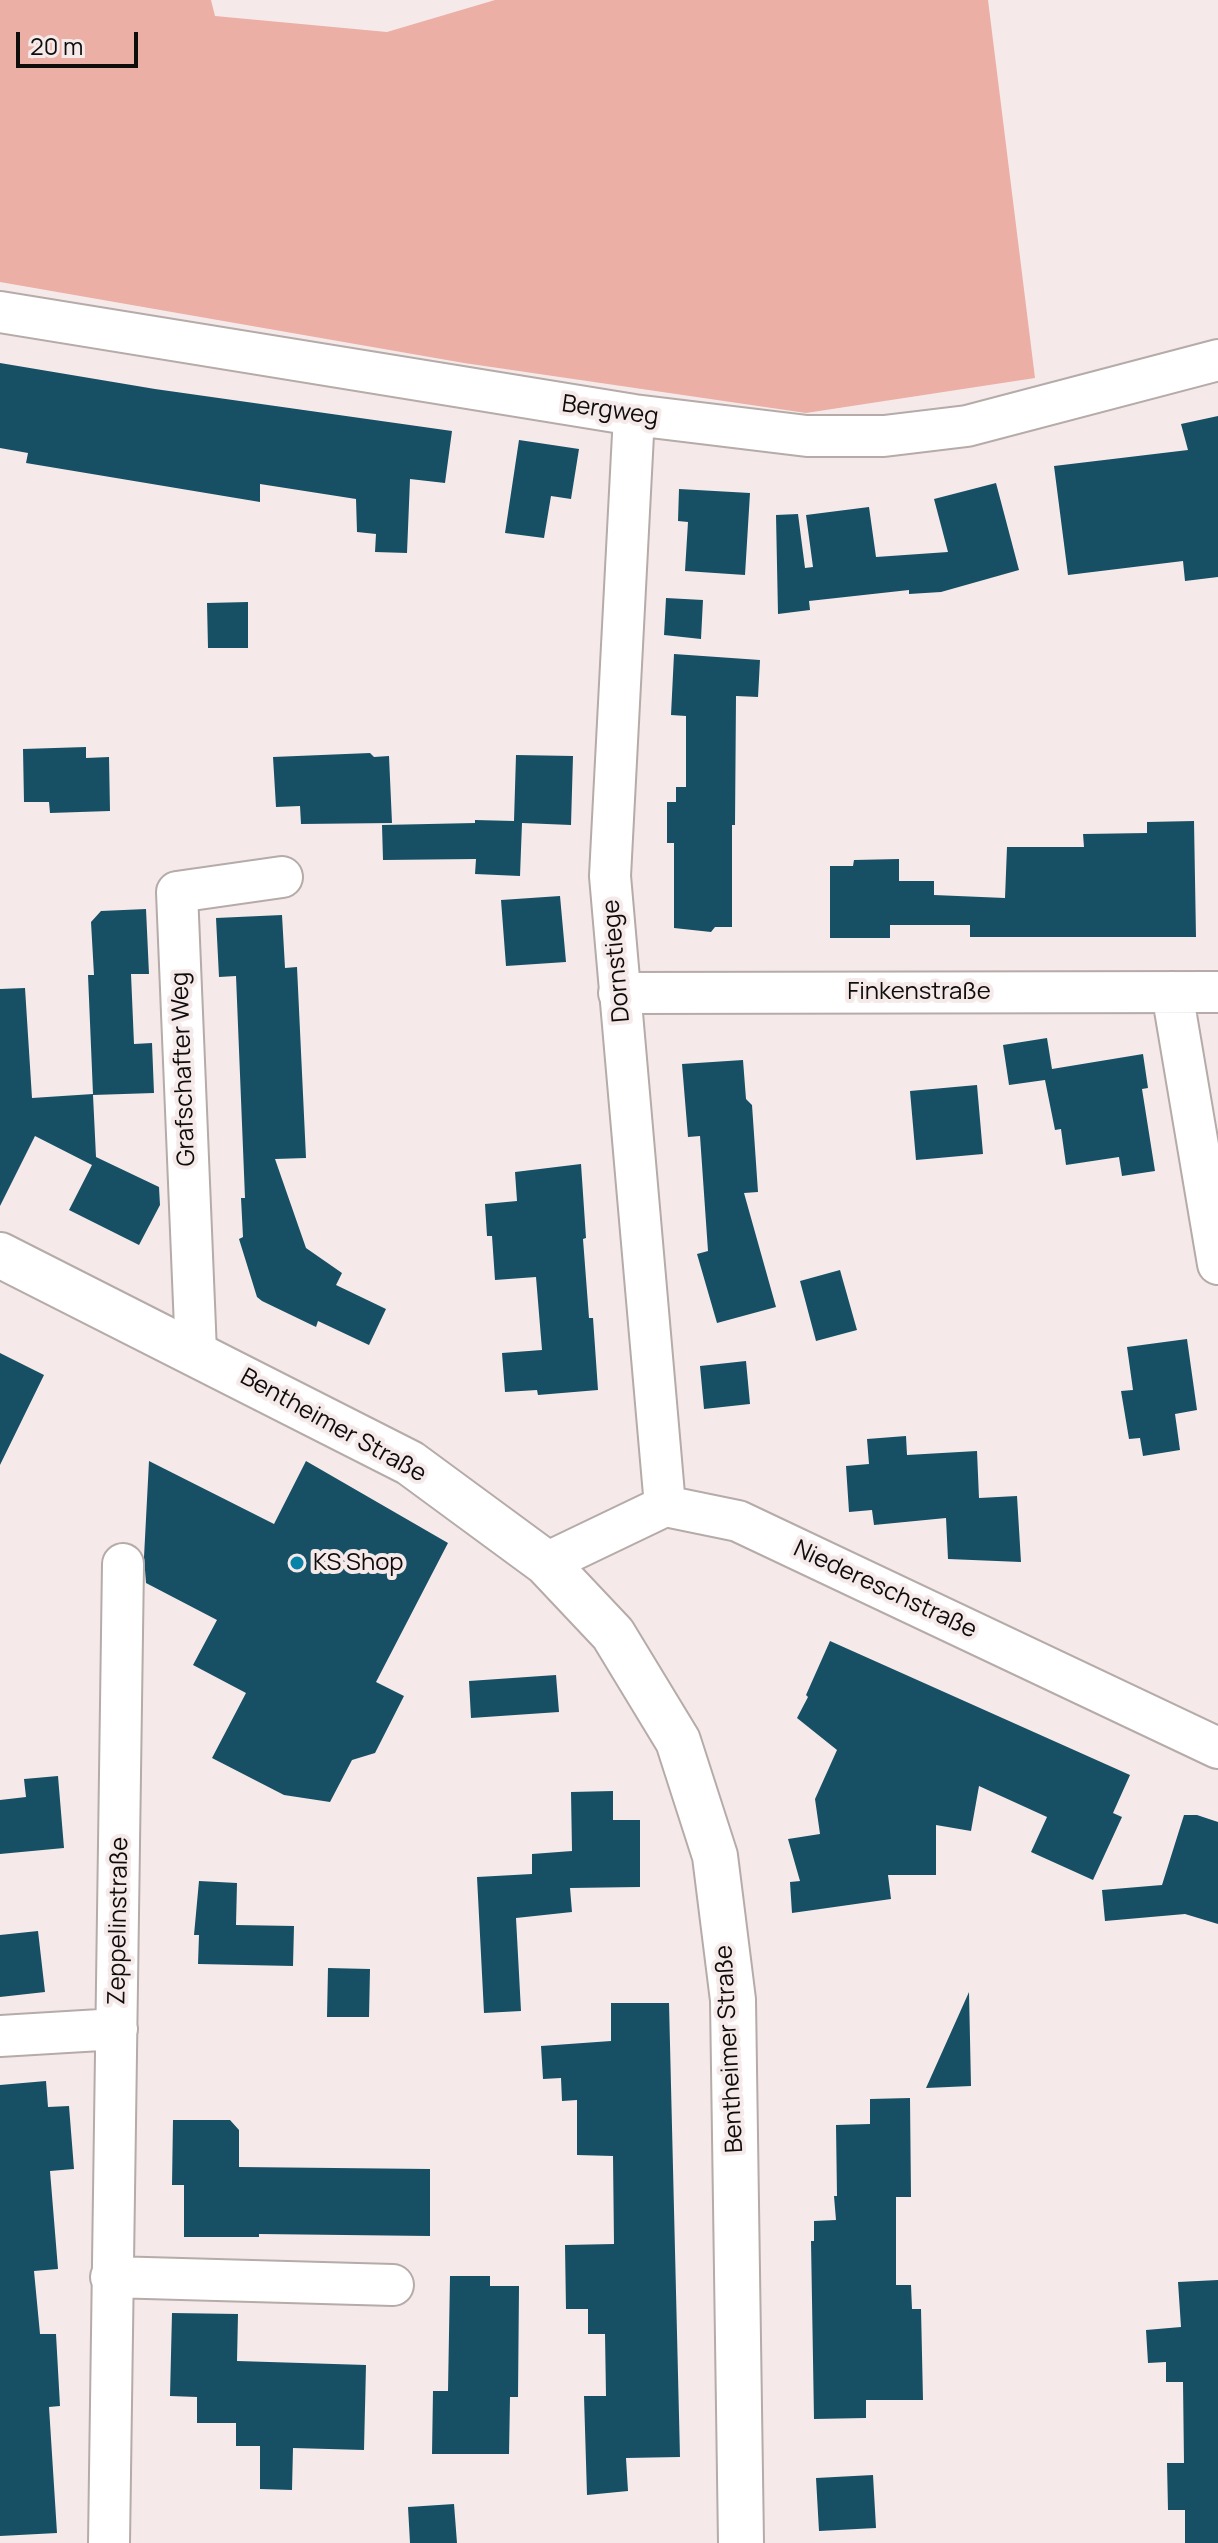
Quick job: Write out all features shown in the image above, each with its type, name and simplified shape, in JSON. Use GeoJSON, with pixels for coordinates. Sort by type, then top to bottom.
{"type":"FeatureCollection","features":[{"type":"Feature","properties":{"kind":"main road","name":"Bentheimer Straße"},"geometry":{"type":"LineString","coordinates":[[0,1255],[410,1463],[546,1563],[613,1634],[678,1741],[715,1856],[733,2000],[741,2543]]}},
{"type":"Feature","properties":{"kind":"street","name":"Bergweg"},"geometry":{"type":"LineString","coordinates":[[0,312],[634,415],[807,436],[884,436],[967,426],[1218,360]]}},
{"type":"Feature","properties":{"kind":"street","name":"Dornstiege"},"geometry":{"type":"LineString","coordinates":[[634,415],[610,876],[665,1506]]}},
{"type":"Feature","properties":{"kind":"street","name":"Grafschafter Weg"},"geometry":{"type":"LineString","coordinates":[[196,1352],[177,892],[282,877]]}},
{"type":"Feature","properties":{"kind":"street"},"geometry":{"type":"LineString","coordinates":[[1172,992],[1218,1264]]}},
{"type":"Feature","properties":{"kind":"street","name":"Finkenstraße"},"geometry":{"type":"LineString","coordinates":[[619,993],[1218,992]]}},
{"type":"Feature","properties":{"kind":"street"},"geometry":{"type":"LineString","coordinates":[[546,1563],[665,1506]]}},
{"type":"Feature","properties":{"kind":"street","name":"Niedereschstraße"},"geometry":{"type":"LineString","coordinates":[[665,1506],[738,1521],[1218,1748]]}},
{"type":"Feature","properties":{"kind":"street","name":"Zeppelinstraße"},"geometry":{"type":"LineString","coordinates":[[109,2543],[123,1564]]}},
{"type":"Feature","properties":{"kind":"street"},"geometry":{"type":"LineString","coordinates":[[0,2036],[117,2029]]}},
{"type":"Feature","properties":{"kind":"street"},"geometry":{"type":"LineString","coordinates":[[111,2277],[393,2285]]}},
{"type":"Feature","properties":{"kind":"shaded area"},"geometry":{"type":"Polygon","coordinates":[[[0,0],[211,0],[215,16],[387,32],[495,0],[988,0],[1035,378],[806,413],[464,363],[0,282],[0,0]]]}},
{"type":"Feature","properties":{"kind":"building"},"geometry":{"type":"Polygon","coordinates":[[[0,363],[155,389],[452,431],[445,483],[410,479],[407,553],[375,552],[376,534],[357,532],[356,499],[260,484],[260,502],[26,463],[28,453],[0,448],[0,363]]]}},
{"type":"Feature","properties":{"kind":"building"},"geometry":{"type":"Polygon","coordinates":[[[1218,416],[1218,577],[1185,581],[1183,561],[1068,575],[1054,466],[1188,450],[1181,424],[1218,416]]]}},
{"type":"Feature","properties":{"kind":"building"},"geometry":{"type":"Polygon","coordinates":[[[519,440],[579,449],[571,499],[551,496],[544,538],[505,533],[519,440]]]}},
{"type":"Feature","properties":{"kind":"building"},"geometry":{"type":"Polygon","coordinates":[[[996,483],[1019,570],[941,592],[909,594],[909,590],[809,601],[810,610],[778,614],[776,515],[798,514],[805,568],[813,567],[806,515],[869,507],[876,557],[948,552],[934,499],[996,483]]]}},
{"type":"Feature","properties":{"kind":"building"},"geometry":{"type":"Polygon","coordinates":[[[679,489],[750,493],[745,575],[685,571],[688,522],[678,521],[679,489]]]}},
{"type":"Feature","properties":{"kind":"building"},"geometry":{"type":"Polygon","coordinates":[[[666,598],[703,600],[701,639],[664,635],[666,598]]]}},
{"type":"Feature","properties":{"kind":"building"},"geometry":{"type":"Polygon","coordinates":[[[248,602],[248,648],[208,648],[207,603],[248,602]]]}},
{"type":"Feature","properties":{"kind":"building"},"geometry":{"type":"Polygon","coordinates":[[[674,654],[760,660],[758,697],[736,696],[732,927],[715,927],[711,932],[674,928],[674,843],[667,843],[667,802],[676,802],[676,787],[686,787],[686,716],[671,715],[674,654]]]}},
{"type":"Feature","properties":{"kind":"building"},"geometry":{"type":"Polygon","coordinates":[[[86,747],[86,758],[109,757],[110,811],[50,813],[49,802],[24,802],[23,749],[86,747]]]}},
{"type":"Feature","properties":{"kind":"building"},"geometry":{"type":"Polygon","coordinates":[[[370,753],[374,757],[389,756],[392,823],[301,824],[300,806],[276,807],[273,757],[370,753]]]}},
{"type":"Feature","properties":{"kind":"building"},"geometry":{"type":"Polygon","coordinates":[[[516,755],[573,756],[571,825],[522,823],[520,876],[475,874],[476,859],[383,860],[382,825],[514,821],[516,755]]]}},
{"type":"Feature","properties":{"kind":"building"},"geometry":{"type":"Polygon","coordinates":[[[1194,821],[1196,937],[970,937],[970,925],[890,925],[890,938],[830,938],[830,866],[853,866],[854,860],[899,859],[899,881],[934,881],[934,895],[1005,898],[1007,847],[1084,847],[1083,834],[1147,833],[1147,822],[1194,821]]]}},
{"type":"Feature","properties":{"kind":"building"},"geometry":{"type":"Polygon","coordinates":[[[560,896],[566,962],[506,966],[501,900],[560,896]]]}},
{"type":"Feature","properties":{"kind":"building"},"geometry":{"type":"Polygon","coordinates":[[[146,909],[149,974],[131,974],[134,1044],[152,1043],[154,1093],[93,1095],[96,1157],[159,1187],[160,1205],[139,1245],[69,1210],[92,1165],[35,1136],[0,1206],[0,989],[25,988],[32,1098],[93,1094],[88,975],[94,975],[91,922],[101,911],[146,909]]]}},
{"type":"Feature","properties":{"kind":"building"},"geometry":{"type":"Polygon","coordinates":[[[282,915],[285,968],[297,967],[306,1158],[275,1159],[306,1248],[342,1273],[336,1285],[386,1309],[369,1345],[318,1321],[316,1327],[257,1297],[239,1239],[243,1237],[241,1198],[245,1198],[236,976],[219,977],[216,918],[282,915]]]}},
{"type":"Feature","properties":{"kind":"building"},"geometry":{"type":"Polygon","coordinates":[[[1047,1038],[1052,1069],[1143,1054],[1148,1088],[1142,1089],[1155,1171],[1122,1176],[1119,1157],[1066,1165],[1061,1129],[1055,1130],[1045,1080],[1009,1085],[1003,1045],[1047,1038]]]}},
{"type":"Feature","properties":{"kind":"building"},"geometry":{"type":"Polygon","coordinates":[[[743,1060],[746,1099],[752,1105],[758,1192],[744,1193],[776,1307],[717,1323],[697,1254],[708,1251],[700,1136],[688,1137],[682,1064],[743,1060]]]}},
{"type":"Feature","properties":{"kind":"building"},"geometry":{"type":"Polygon","coordinates":[[[977,1085],[983,1154],[916,1160],[910,1091],[977,1085]]]}},
{"type":"Feature","properties":{"kind":"building"},"geometry":{"type":"Polygon","coordinates":[[[581,1164],[586,1238],[583,1239],[598,1390],[538,1395],[537,1390],[505,1392],[502,1353],[542,1350],[536,1277],[495,1280],[492,1236],[487,1236],[485,1204],[517,1201],[515,1172],[581,1164]]]}},
{"type":"Feature","properties":{"kind":"building"},"geometry":{"type":"Polygon","coordinates":[[[840,1270],[857,1330],[816,1341],[800,1281],[840,1270]]]}},
{"type":"Feature","properties":{"kind":"building"},"geometry":{"type":"Polygon","coordinates":[[[1187,1339],[1197,1410],[1175,1414],[1180,1450],[1143,1456],[1140,1438],[1129,1439],[1121,1391],[1133,1390],[1127,1347],[1187,1339]]]}},
{"type":"Feature","properties":{"kind":"building"},"geometry":{"type":"Polygon","coordinates":[[[0,1353],[44,1375],[0,1465],[0,1353]]]}},
{"type":"Feature","properties":{"kind":"building"},"geometry":{"type":"Polygon","coordinates":[[[746,1361],[750,1404],[704,1409],[700,1366],[746,1361]]]}},
{"type":"Feature","properties":{"kind":"building"},"geometry":{"type":"Polygon","coordinates":[[[906,1436],[907,1455],[977,1451],[979,1498],[1017,1496],[1021,1562],[948,1559],[946,1518],[874,1525],[872,1510],[849,1512],[846,1466],[869,1464],[867,1439],[906,1436]]]}},
{"type":"Feature","properties":{"kind":"building"},"geometry":{"type":"Polygon","coordinates":[[[149,1461],[274,1524],[306,1461],[448,1543],[376,1682],[404,1696],[375,1753],[352,1760],[330,1802],[284,1795],[212,1758],[246,1693],[193,1665],[217,1620],[146,1583],[144,1557],[149,1461]]]}},
{"type":"Feature","properties":{"kind":"building"},"geometry":{"type":"Polygon","coordinates":[[[830,1641],[1130,1775],[1113,1813],[1122,1817],[1093,1880],[1031,1852],[1047,1817],[979,1786],[971,1831],[936,1825],[936,1875],[888,1875],[891,1899],[792,1913],[790,1882],[800,1881],[788,1839],[820,1834],[815,1799],[837,1750],[797,1718],[830,1641]]]}},
{"type":"Feature","properties":{"kind":"building"},"geometry":{"type":"Polygon","coordinates":[[[556,1675],[559,1712],[471,1718],[469,1681],[556,1675]]]}},
{"type":"Feature","properties":{"kind":"building"},"geometry":{"type":"Polygon","coordinates":[[[58,1776],[64,1848],[0,1854],[0,1800],[26,1797],[24,1779],[58,1776]]]}},
{"type":"Feature","properties":{"kind":"building"},"geometry":{"type":"Polygon","coordinates":[[[613,1791],[613,1820],[640,1820],[640,1887],[570,1888],[572,1912],[516,1918],[521,2011],[484,2013],[477,1877],[532,1874],[532,1854],[572,1851],[571,1792],[613,1791]]]}},
{"type":"Feature","properties":{"kind":"building"},"geometry":{"type":"Polygon","coordinates":[[[1184,1815],[1197,1815],[1218,1822],[1218,1924],[1185,1914],[1105,1921],[1102,1890],[1162,1885],[1184,1815]]]}},
{"type":"Feature","properties":{"kind":"building"},"geometry":{"type":"Polygon","coordinates":[[[199,1881],[237,1883],[236,1925],[294,1926],[293,1966],[198,1964],[199,1935],[194,1935],[199,1881]]]}},
{"type":"Feature","properties":{"kind":"building"},"geometry":{"type":"Polygon","coordinates":[[[38,1931],[45,1992],[0,1997],[0,1935],[38,1931]]]}},
{"type":"Feature","properties":{"kind":"building"},"geometry":{"type":"Polygon","coordinates":[[[328,1968],[370,1969],[369,2017],[327,2017],[328,1968]]]}},
{"type":"Feature","properties":{"kind":"building"},"geometry":{"type":"Polygon","coordinates":[[[969,1992],[971,2086],[926,2088],[969,1992]]]}},
{"type":"Feature","properties":{"kind":"building"},"geometry":{"type":"Polygon","coordinates":[[[611,2003],[669,2003],[680,2457],[626,2458],[628,2491],[587,2495],[584,2396],[606,2396],[605,2334],[588,2334],[588,2309],[566,2309],[565,2245],[614,2244],[613,2156],[577,2155],[577,2100],[562,2101],[561,2078],[543,2079],[541,2046],[611,2041],[611,2003]]]}},
{"type":"Feature","properties":{"kind":"building"},"geometry":{"type":"Polygon","coordinates":[[[46,2081],[48,2107],[69,2106],[74,2169],[50,2171],[58,2269],[34,2271],[40,2334],[56,2334],[60,2406],[49,2407],[57,2533],[0,2536],[0,2085],[46,2081]]]}},
{"type":"Feature","properties":{"kind":"building"},"geometry":{"type":"Polygon","coordinates":[[[910,2098],[911,2197],[896,2197],[896,2285],[911,2285],[912,2309],[921,2309],[923,2400],[866,2400],[866,2418],[814,2419],[811,2241],[814,2241],[814,2221],[836,2220],[836,2125],[870,2124],[870,2099],[910,2098]]]}},
{"type":"Feature","properties":{"kind":"building"},"geometry":{"type":"Polygon","coordinates":[[[173,2120],[230,2120],[239,2130],[239,2167],[430,2169],[430,2236],[259,2234],[259,2237],[184,2237],[184,2185],[172,2185],[173,2120]]]}},
{"type":"Feature","properties":{"kind":"building"},"geometry":{"type":"Polygon","coordinates":[[[450,2276],[490,2276],[490,2286],[519,2286],[518,2397],[510,2397],[509,2454],[432,2454],[433,2391],[448,2391],[450,2276]]]}},
{"type":"Feature","properties":{"kind":"building"},"geometry":{"type":"Polygon","coordinates":[[[1218,2280],[1218,2543],[1185,2543],[1185,2510],[1168,2510],[1167,2463],[1184,2463],[1183,2382],[1166,2382],[1166,2362],[1148,2363],[1146,2330],[1181,2327],[1178,2282],[1218,2280]]]}},
{"type":"Feature","properties":{"kind":"building"},"geometry":{"type":"Polygon","coordinates":[[[172,2313],[238,2314],[237,2361],[366,2365],[364,2450],[293,2448],[292,2490],[260,2489],[260,2446],[236,2446],[236,2423],[197,2423],[197,2397],[170,2396],[172,2313]]]}},
{"type":"Feature","properties":{"kind":"building"},"geometry":{"type":"Polygon","coordinates":[[[873,2475],[876,2528],[819,2531],[816,2478],[873,2475]]]}},
{"type":"Feature","properties":{"kind":"building"},"geometry":{"type":"Polygon","coordinates":[[[454,2504],[457,2543],[410,2543],[408,2507],[454,2504]]]}},
{"type":"Feature","properties":{"kind":"place","name":"KS Shop"},"geometry":{"type":"Point","coordinates":[297,1563]}}]}
